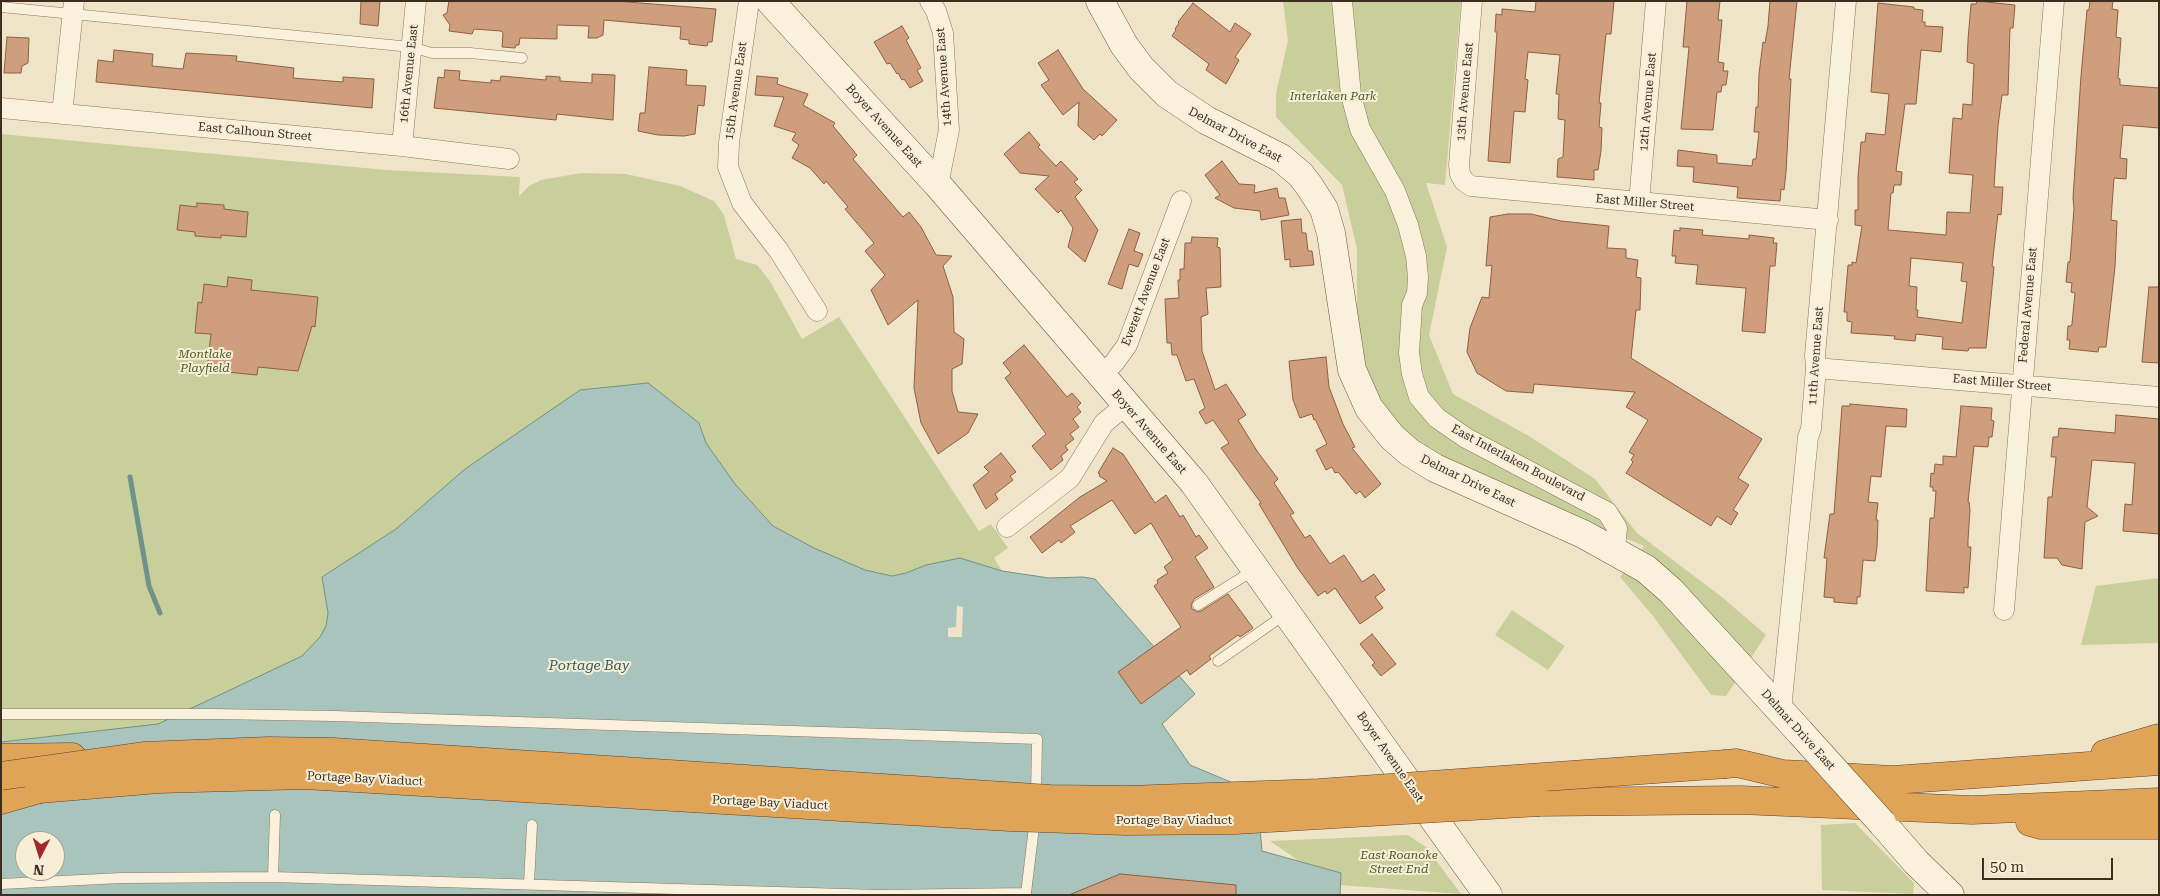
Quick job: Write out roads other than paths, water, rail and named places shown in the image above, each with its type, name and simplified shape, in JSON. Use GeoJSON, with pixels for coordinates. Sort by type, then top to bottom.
{"type":"FeatureCollection","features":[{"type":"Feature","properties":{"kind":"highway"},"geometry":{"type":"LineString","coordinates":[[2069,766],[2159,738]]}},
{"type":"Feature","properties":{"kind":"highway"},"geometry":{"type":"LineString","coordinates":[[1,758],[269,752],[342,753],[1032,798],[1128,800],[1319,794],[1731,763],[1783,774],[1893,780],[2069,766],[2159,762]]}},
{"type":"Feature","properties":{"kind":"highway"},"geometry":{"type":"LineString","coordinates":[[1,776],[144,756]]}},
{"type":"Feature","properties":{"kind":"highway","name":"Portage Bay Viaduct"},"geometry":{"type":"LineString","coordinates":[[1,796],[39,789],[158,779],[305,775],[1010,817],[1126,821],[1235,820],[1539,802],[1740,800],[1972,810]]}},
{"type":"Feature","properties":{"kind":"highway"},"geometry":{"type":"LineString","coordinates":[[1,800],[39,789]]}},
{"type":"Feature","properties":{"kind":"highway"},"geometry":{"type":"LineString","coordinates":[[1972,810],[2159,802]]}},
{"type":"Feature","properties":{"kind":"highway"},"geometry":{"type":"LineString","coordinates":[[1972,810],[2041,824],[2159,825]]}},
{"type":"Feature","properties":{"kind":"street","name":"16th Avenue East"},"geometry":{"type":"LineString","coordinates":[[402,146],[416,1]]}},
{"type":"Feature","properties":{"kind":"street","name":"15th Avenue East"},"geometry":{"type":"LineString","coordinates":[[749,1],[729,143],[728,167],[742,203],[779,251],[816,311]]}},
{"type":"Feature","properties":{"kind":"street","name":"Boyer Avenue East"},"geometry":{"type":"LineString","coordinates":[[770,1],[938,185],[1194,484],[1488,895]]}},
{"type":"Feature","properties":{"kind":"street","name":"14th Avenue East"},"geometry":{"type":"LineString","coordinates":[[930,1],[936,11],[943,33],[949,130],[938,185]]}},
{"type":"Feature","properties":{"kind":"street","name":"Delmar Drive East"},"geometry":{"type":"LineString","coordinates":[[1100,1],[1124,45],[1141,68],[1167,94],[1206,120],[1281,158],[1301,175],[1310,186],[1324,209],[1331,233],[1352,370],[1369,408],[1392,438],[1409,452],[1435,468],[1583,534],[1646,569],[1671,591],[1781,710],[1916,862],[1950,895]]}},
{"type":"Feature","properties":{"kind":"street","name":"East Interlaken Boulevard"},"geometry":{"type":"LineString","coordinates":[[1342,1],[1351,95],[1360,129],[1395,191],[1408,225],[1416,256],[1417,293],[1412,305],[1409,353],[1412,374],[1419,398],[1437,418],[1466,438],[1607,512],[1618,528],[1616,538],[1610,549]]}},
{"type":"Feature","properties":{"kind":"street","name":"13th Avenue East"},"geometry":{"type":"LineString","coordinates":[[1464,181],[1460,174],[1459,165],[1472,1]]}},
{"type":"Feature","properties":{"kind":"street","name":"12th Avenue East"},"geometry":{"type":"LineString","coordinates":[[1639,202],[1656,1]]}},
{"type":"Feature","properties":{"kind":"street","name":"11th Avenue East"},"geometry":{"type":"LineString","coordinates":[[1781,710],[1808,437],[1811,428],[1846,1]]}},
{"type":"Feature","properties":{"kind":"street","name":"Federal Avenue East"},"geometry":{"type":"LineString","coordinates":[[2004,610],[2054,1]]}},
{"type":"Feature","properties":{"kind":"street"},"geometry":{"type":"LineString","coordinates":[[62,114],[74,8]]}},
{"type":"Feature","properties":{"kind":"street","name":"East Calhoun Street"},"geometry":{"type":"LineString","coordinates":[[1,108],[402,146],[508,159]]}},
{"type":"Feature","properties":{"kind":"street","name":"East Miller Street"},"geometry":{"type":"LineString","coordinates":[[1464,181],[1479,188],[1828,220]]}},
{"type":"Feature","properties":{"kind":"street","name":"Everett Avenue East"},"geometry":{"type":"LineString","coordinates":[[1101,375],[1114,363],[1127,345],[1181,201]]}},
{"type":"Feature","properties":{"kind":"street","name":"East Miller Street"},"geometry":{"type":"LineString","coordinates":[[1816,368],[2159,398]]}},
{"type":"Feature","properties":{"kind":"street"},"geometry":{"type":"LineString","coordinates":[[1007,527],[1070,478],[1104,423],[1126,406]]}},
{"type":"Feature","properties":{"kind":"lane"},"geometry":{"type":"LineString","coordinates":[[1,7],[74,8],[411,47],[432,53],[470,53],[522,58]]}},
{"type":"Feature","properties":{"kind":"lane"},"geometry":{"type":"LineString","coordinates":[[1198,605],[1256,569]]}},
{"type":"Feature","properties":{"kind":"lane"},"geometry":{"type":"LineString","coordinates":[[1218,661],[1287,613]]}},
{"type":"Feature","properties":{"kind":"lane"},"geometry":{"type":"LineString","coordinates":[[1,714],[316,716],[1037,739],[1036,810],[1026,893],[879,895],[273,877],[121,878],[1,884]]}},
{"type":"Feature","properties":{"kind":"lane"},"geometry":{"type":"LineString","coordinates":[[273,877],[275,815]]}},
{"type":"Feature","properties":{"kind":"lane"},"geometry":{"type":"LineString","coordinates":[[529,884],[532,825]]}},
{"type":"Feature","properties":{"kind":"water","name":"Portage Bay"},"geometry":{"type":"Polygon","coordinates":[[[648,383],[699,423],[706,443],[735,484],[773,526],[814,548],[865,570],[892,576],[926,565],[960,558],[1002,571],[1049,578],[1083,577],[1095,579],[1195,694],[1162,724],[1190,765],[1257,793],[1262,851],[1341,873],[1340,895],[1,895],[1,742],[158,724],[302,656],[320,637],[326,626],[328,613],[322,577],[396,529],[465,469],[580,390],[648,383]]]}},
{"type":"Feature","properties":{"kind":"waterway"},"geometry":{"type":"LineString","coordinates":[[130,477],[149,586],[160,613]]}},
{"type":"Feature","properties":{"kind":"park label","name":"Interlaken Park"},"geometry":{"type":"Point","coordinates":[1333,96]}},
{"type":"Feature","properties":{"kind":"park label","name":"Montlake Playfield"},"geometry":{"type":"Point","coordinates":[205,361]}},
{"type":"Feature","properties":{"kind":"park label","name":"East Roanoke Street End"},"geometry":{"type":"Point","coordinates":[1399,862]}}]}
